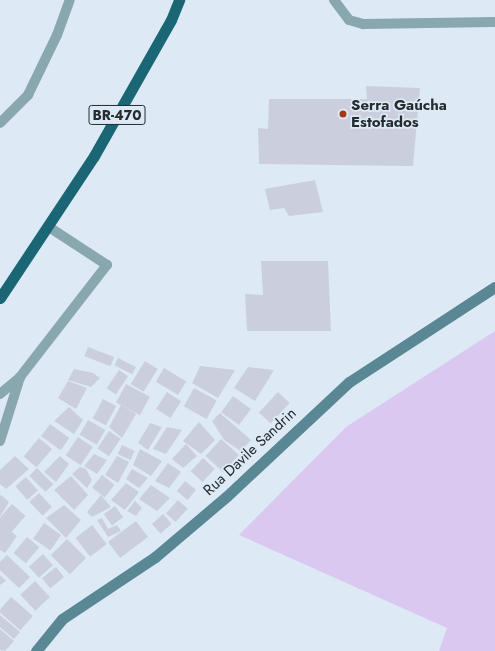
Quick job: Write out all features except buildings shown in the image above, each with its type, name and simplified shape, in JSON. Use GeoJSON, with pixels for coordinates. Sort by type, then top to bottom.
{"type":"FeatureCollection","features":[{"type":"Feature","properties":{"kind":"highway","name":"BR-470"},"geometry":{"type":"LineString","coordinates":[[0,298],[49,227],[131,91],[179,0]]}},
{"type":"Feature","properties":{"kind":"main road","name":"Rua Davile Sandrin"},"geometry":{"type":"LineString","coordinates":[[36,651],[62,619],[155,557],[227,496],[349,382],[495,287]]}},
{"type":"Feature","properties":{"kind":"lane"},"geometry":{"type":"LineString","coordinates":[[0,123],[16,109],[35,83],[70,0]]}},
{"type":"Feature","properties":{"kind":"lane"},"geometry":{"type":"LineString","coordinates":[[334,0],[349,20],[363,24],[495,22]]}},
{"type":"Feature","properties":{"kind":"lane"},"geometry":{"type":"LineString","coordinates":[[0,394],[20,377],[107,265],[49,227]]}},
{"type":"Feature","properties":{"kind":"lane"},"geometry":{"type":"LineString","coordinates":[[0,441],[20,377]]}},
{"type":"Feature","properties":{"kind":"shaded area"},"geometry":{"type":"Polygon","coordinates":[[[495,331],[495,651],[439,651],[447,628],[239,535],[346,427],[495,331]]]}},
{"type":"Feature","properties":{"kind":"place","name":"Serra Gaúcha Estofados"},"geometry":{"type":"Point","coordinates":[343,114]}}]}
